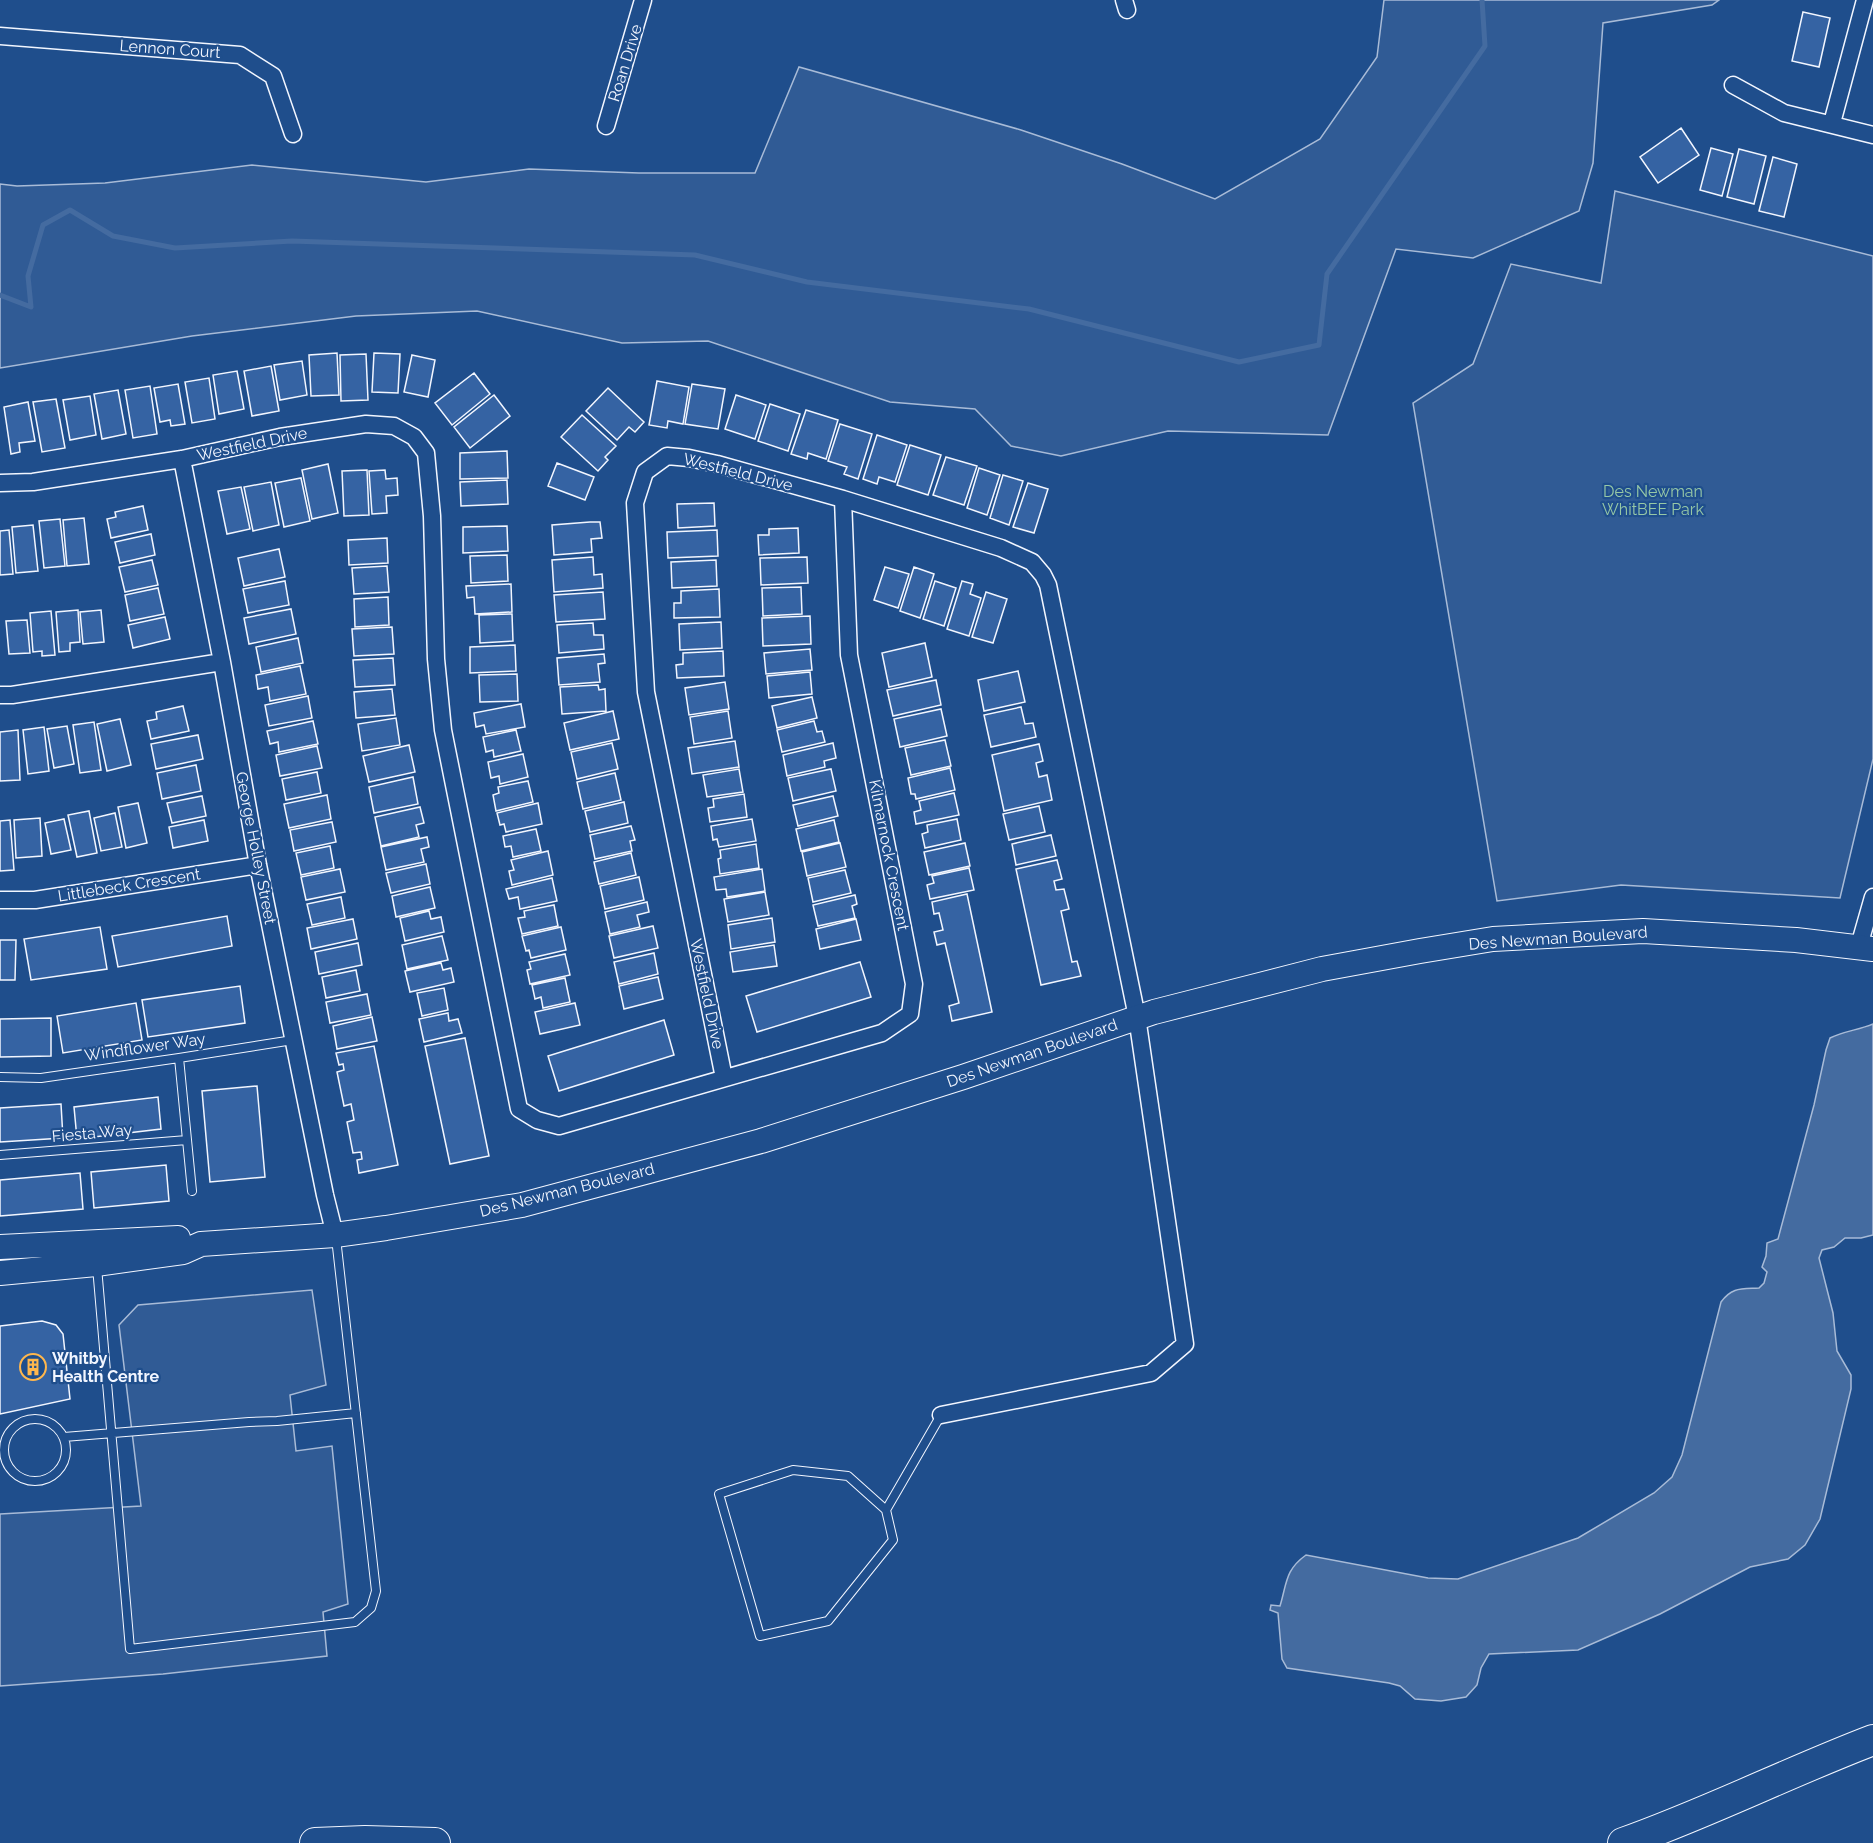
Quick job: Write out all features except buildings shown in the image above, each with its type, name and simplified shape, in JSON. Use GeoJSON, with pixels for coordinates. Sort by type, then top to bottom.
{"type":"FeatureCollection","features":[{"type":"Feature","properties":{"kind":"highway"},"geometry":{"type":"LineString","coordinates":[[1623,1843],[1666,1828],[1873,1740]]}},
{"type":"Feature","properties":{"kind":"highway"},"geometry":{"type":"LineString","coordinates":[[315,1843],[365,1840],[435,1843]]}},
{"type":"Feature","properties":{"kind":"street","name":"Roan Drive"},"geometry":{"type":"LineString","coordinates":[[606,126],[643,0]]}},
{"type":"Feature","properties":{"kind":"street"},"geometry":{"type":"LineString","coordinates":[[1832,123],[1865,0]]}},
{"type":"Feature","properties":{"kind":"street","name":"Lennon Court"},"geometry":{"type":"LineString","coordinates":[[0,36],[240,55],[273,76],[294,134]]}},
{"type":"Feature","properties":{"kind":"street"},"geometry":{"type":"LineString","coordinates":[[1733,85],[1784,112],[1873,135]]}},
{"type":"Feature","properties":{"kind":"street","name":"Westfield Drive"},"geometry":{"type":"LineString","coordinates":[[0,483],[33,482],[182,459],[280,436],[366,424],[394,426],[414,437],[426,453],[432,516],[436,659],[443,730],[519,1109],[537,1120],[559,1126],[724,1078],[646,692],[635,503],[645,472],[667,456],[717,464],[843,499],[1001,548],[1032,562],[1048,585],[1137,1017],[1185,1344],[1151,1373],[941,1415]]}},
{"type":"Feature","properties":{"kind":"street","name":"George Holley Street"},"geometry":{"type":"LineString","coordinates":[[182,459],[222,662],[258,865],[335,1235]]}},
{"type":"Feature","properties":{"kind":"street","name":"Kilmarnock Crescent"},"geometry":{"type":"LineString","coordinates":[[724,1078],[882,1033],[910,1014],[914,984],[849,655],[843,499]]}},
{"type":"Feature","properties":{"kind":"street"},"geometry":{"type":"LineString","coordinates":[[0,695],[222,662]]}},
{"type":"Feature","properties":{"kind":"street","name":"Littlebeck Crescent"},"geometry":{"type":"LineString","coordinates":[[0,900],[35,900],[258,865]]}},
{"type":"Feature","properties":{"kind":"street"},"geometry":{"type":"LineString","coordinates":[[1866,948],[1873,897]]}},
{"type":"Feature","properties":{"kind":"street","name":"Des Newman Boulevard"},"geometry":{"type":"LineString","coordinates":[[0,1273],[96,1264],[183,1252],[201,1244],[335,1235],[522,1204],[749,1144],[963,1077],[1137,1017],[1322,969],[1493,939],[1643,931],[1796,940],[1866,948]]}},
{"type":"Feature","properties":{"kind":"street","name":"Des Newman Boulevard"},"geometry":{"type":"LineString","coordinates":[[0,1247],[181,1238],[201,1244]]}},
{"type":"Feature","properties":{"kind":"lane","name":"Windflower Way"},"geometry":{"type":"LineString","coordinates":[[0,1077],[41,1078],[293,1040]]}},
{"type":"Feature","properties":{"kind":"lane"},"geometry":{"type":"LineString","coordinates":[[179,1059],[192,1191]]}},
{"type":"Feature","properties":{"kind":"lane","name":"Fiesta Way"},"geometry":{"type":"LineString","coordinates":[[0,1155],[187,1140]]}},
{"type":"Feature","properties":{"kind":"lane"},"geometry":{"type":"LineString","coordinates":[[96,1264],[130,1649],[355,1622],[371,1608],[376,1591],[335,1235]]}},
{"type":"Feature","properties":{"kind":"lane"},"geometry":{"type":"LineString","coordinates":[[64,1437],[249,1422],[277,1422],[356,1413]]}},
{"type":"Feature","properties":{"kind":"lane"},"geometry":{"type":"LineString","coordinates":[[886,1510],[848,1476],[793,1470],[719,1494],[760,1636],[828,1621],[894,1540],[886,1510],[941,1415]]}},
{"type":"Feature","properties":{"kind":"lane"},"geometry":{"type":"LineString","coordinates":[[41,1419],[51,1422],[64,1437],[65,1457],[61,1467],[45,1480],[24,1479],[8,1466],[4,1456],[4,1446],[13,1427],[21,1421],[41,1419]]}},
{"type":"Feature","properties":{"kind":"shaded area"},"geometry":{"type":"Polygon","coordinates":[[[1384,0],[1719,0],[1712,5],[1603,23],[1593,163],[1579,211],[1473,258],[1396,249],[1328,435],[1168,431],[1061,456],[1011,446],[975,409],[890,402],[708,341],[622,343],[477,311],[356,316],[192,336],[0,368],[0,184],[17,186],[105,183],[252,165],[426,182],[529,169],[639,173],[755,173],[799,67],[1021,130],[1122,164],[1215,199],[1320,139],[1377,57],[1384,0]]]}},
{"type":"Feature","properties":{"kind":"shaded area","name":"Des Newman WhitBEE Park"},"geometry":{"type":"Polygon","coordinates":[[[1615,191],[1873,256],[1873,759],[1840,898],[1621,885],[1497,901],[1413,403],[1473,364],[1511,264],[1601,283],[1615,191]]]}},
{"type":"Feature","properties":{"kind":"shaded area"},"geometry":{"type":"Polygon","coordinates":[[[1873,1024],[1873,1235],[1845,1238],[1834,1247],[1822,1250],[1819,1258],[1833,1313],[1837,1351],[1851,1375],[1851,1389],[1820,1519],[1805,1545],[1788,1559],[1750,1567],[1660,1614],[1578,1650],[1489,1654],[1481,1668],[1477,1685],[1466,1697],[1441,1701],[1415,1699],[1400,1686],[1389,1683],[1287,1668],[1282,1659],[1278,1613],[1270,1610],[1271,1605],[1280,1606],[1290,1572],[1306,1555],[1428,1578],[1458,1579],[1578,1538],[1654,1493],[1672,1477],[1682,1455],[1721,1302],[1733,1291],[1759,1288],[1764,1283],[1767,1272],[1762,1267],[1767,1243],[1778,1239],[1830,1038],[1873,1024]]]}},
{"type":"Feature","properties":{"kind":"shaded area"},"geometry":{"type":"Polygon","coordinates":[[[312,1290],[326,1385],[290,1395],[296,1451],[332,1446],[348,1604],[323,1612],[327,1656],[163,1674],[0,1686],[0,1514],[141,1506],[119,1325],[138,1305],[312,1290]]]}},
{"type":"Feature","properties":{"kind":"waterway"},"geometry":{"type":"LineString","coordinates":[[0,295],[31,307],[28,276],[43,225],[70,210],[113,236],[175,248],[292,241],[695,255],[807,282],[1029,309],[1239,362],[1319,345],[1327,274],[1485,46],[1482,0]]}},
{"type":"Feature","properties":{"kind":"place","name":"Whitby Health Centre"},"geometry":{"type":"Point","coordinates":[33,1367]}}]}
